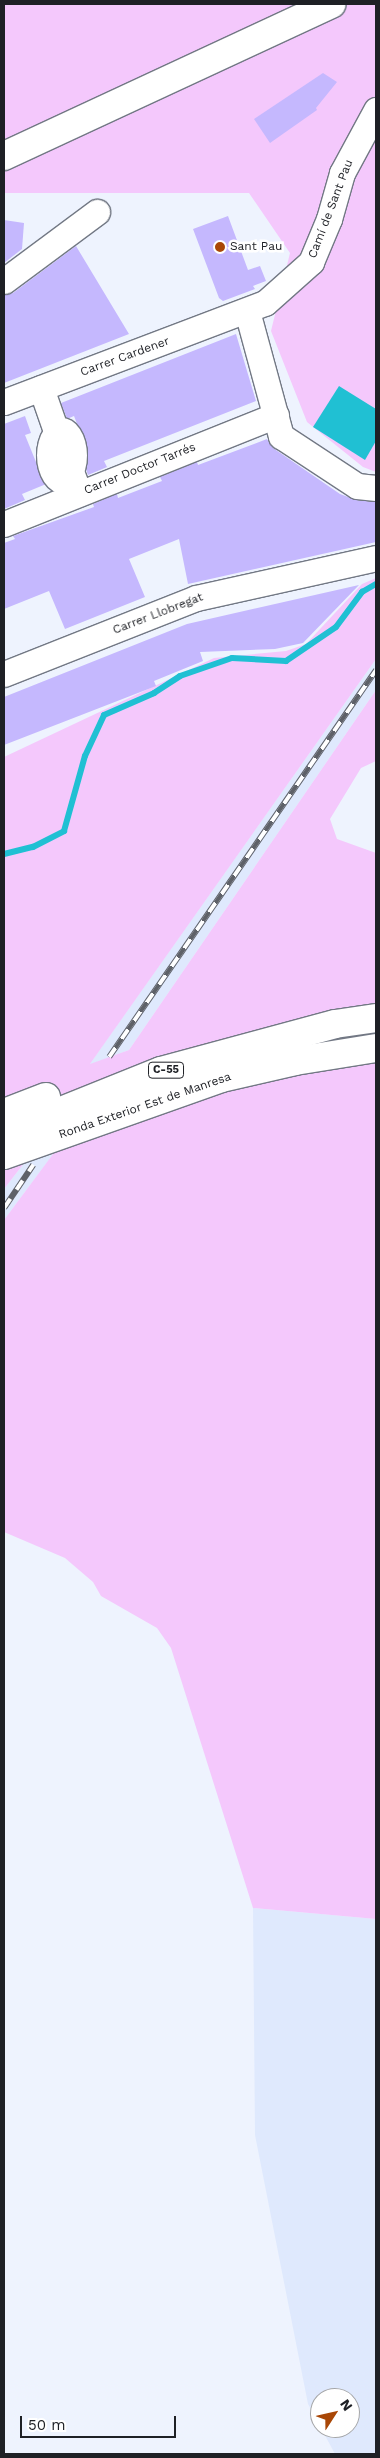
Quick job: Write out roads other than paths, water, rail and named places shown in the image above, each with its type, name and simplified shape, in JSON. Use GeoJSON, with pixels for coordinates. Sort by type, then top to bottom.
{"type":"FeatureCollection","features":[{"type":"Feature","properties":{"kind":"main road"},"geometry":{"type":"LineString","coordinates":[[4,156],[331,4]]}},
{"type":"Feature","properties":{"kind":"main road","name":"Ronda Exterior Est de Manresa"},"geometry":{"type":"LineString","coordinates":[[4,1134],[161,1071],[335,1024],[376,1018]]}},
{"type":"Feature","properties":{"kind":"main road"},"geometry":{"type":"LineString","coordinates":[[4,1113],[101,1076],[194,1050],[258,1034],[335,1024]]}},
{"type":"Feature","properties":{"kind":"main road","name":"Ronda Exterior Est de Manresa"},"geometry":{"type":"LineString","coordinates":[[4,1155],[221,1078],[295,1061],[376,1048]]}},
{"type":"Feature","properties":{"kind":"street","name":"Camí de Sant Pau"},"geometry":{"type":"LineString","coordinates":[[247,311],[265,303],[311,262],[329,219],[342,173],[376,110]]}},
{"type":"Feature","properties":{"kind":"street"},"geometry":{"type":"LineString","coordinates":[[4,281],[97,212]]}},
{"type":"Feature","properties":{"kind":"street","name":"Carrer Cardener"},"geometry":{"type":"LineString","coordinates":[[4,402],[247,311]]}},
{"type":"Feature","properties":{"kind":"street"},"geometry":{"type":"LineString","coordinates":[[247,311],[281,436],[356,486],[376,488]]}},
{"type":"Feature","properties":{"kind":"street"},"geometry":{"type":"LineString","coordinates":[[41,388],[79,494]]}},
{"type":"Feature","properties":{"kind":"street","name":"Carrer Doctor Tarrés"},"geometry":{"type":"LineString","coordinates":[[4,524],[276,415]]}},
{"type":"Feature","properties":{"kind":"street","name":"Carrer Llobregat"},"geometry":{"type":"LineString","coordinates":[[4,674],[196,598],[376,558]]}},
{"type":"Feature","properties":{"kind":"water"},"geometry":{"type":"Polygon","coordinates":[[[339,386],[376,409],[376,441],[365,460],[313,427],[339,386]]]}},
{"type":"Feature","properties":{"kind":"waterway"},"geometry":{"type":"LineString","coordinates":[[4,854],[33,847],[64,831],[85,756],[104,715],[154,693],[180,676],[232,658],[286,661],[336,627],[362,592],[376,584]]}},
{"type":"Feature","properties":{"kind":"railway"},"geometry":{"type":"LineString","coordinates":[[109,1057],[376,670]]}},
{"type":"Feature","properties":{"kind":"railway"},"geometry":{"type":"LineString","coordinates":[[4,1208],[33,1165]]}},
{"type":"Feature","properties":{"kind":"place","name":"Sant Pau"},"geometry":{"type":"Point","coordinates":[220,247]}}]}
